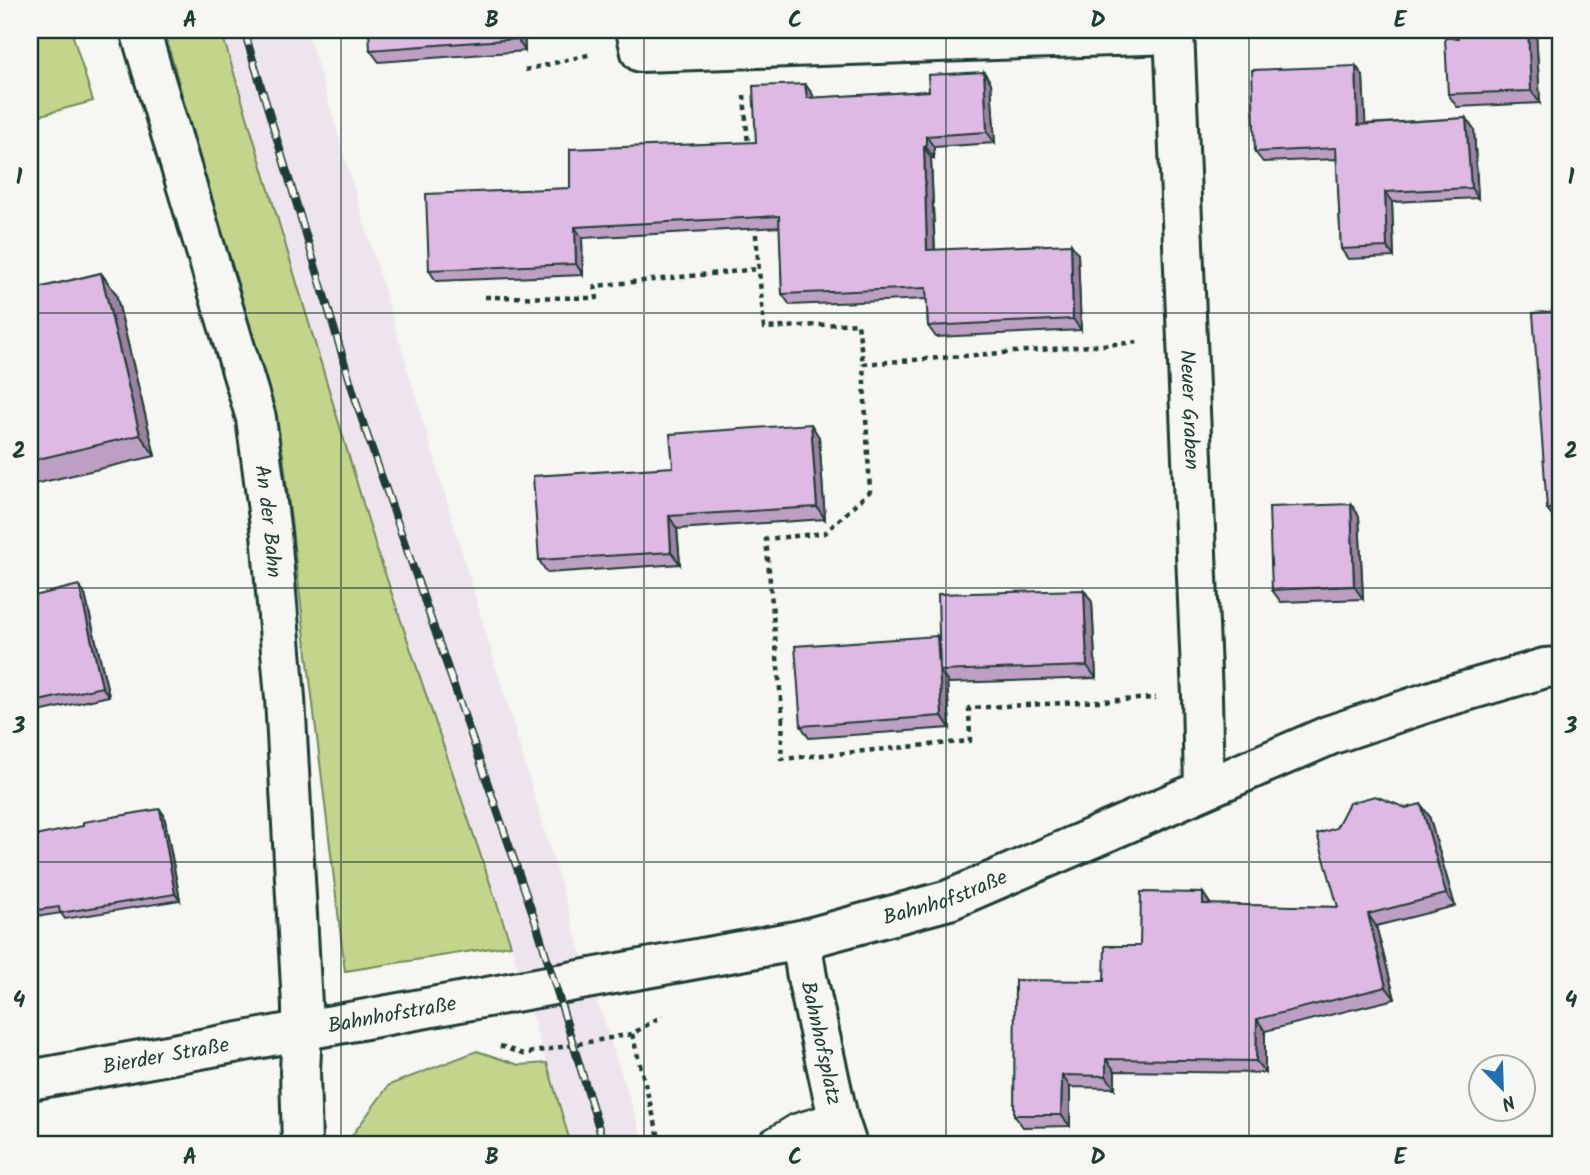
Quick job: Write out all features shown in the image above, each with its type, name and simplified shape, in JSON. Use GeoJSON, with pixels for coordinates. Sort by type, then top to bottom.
{"type":"FeatureCollection","features":[{"type":"Feature","properties":{"kind":"street","name":"An der Bahn"},"geometry":{"type":"LineString","coordinates":[[140,30],[256,418],[271,534],[285,698],[302,1004],[302,1145]]}},
{"type":"Feature","properties":{"kind":"street"},"geometry":{"type":"LineString","coordinates":[[638,36],[641,52],[1174,32]]}},
{"type":"Feature","properties":{"kind":"street","name":"Neuer Graben"},"geometry":{"type":"LineString","coordinates":[[1174,32],[1202,696],[1203,789]]}},
{"type":"Feature","properties":{"kind":"street","name":"Bahnhofstraße"},"geometry":{"type":"LineString","coordinates":[[302,1030],[801,940],[949,900],[1330,735],[1438,699],[1545,668],[1560,667]]}},
{"type":"Feature","properties":{"kind":"street","name":"Bahnhofsplatz"},"geometry":{"type":"LineString","coordinates":[[801,940],[843,1132]]}},
{"type":"Feature","properties":{"kind":"street","name":"Bierder Straße"},"geometry":{"type":"LineString","coordinates":[[30,1080],[302,1030]]}},
{"type":"Feature","properties":{"kind":"lane"},"geometry":{"type":"LineString","coordinates":[[773,1145],[798,1130],[843,1132]]}},
{"type":"Feature","properties":{"kind":"path"},"geometry":{"type":"LineString","coordinates":[[525,70],[638,36]]}},
{"type":"Feature","properties":{"kind":"path"},"geometry":{"type":"LineString","coordinates":[[741,48],[748,145]]}},
{"type":"Feature","properties":{"kind":"path"},"geometry":{"type":"LineString","coordinates":[[754,214],[764,328],[858,324],[863,364],[870,491],[825,533],[766,539],[783,725]]}},
{"type":"Feature","properties":{"kind":"path"},"geometry":{"type":"LineString","coordinates":[[485,297],[597,298],[595,286],[758,269]]}},
{"type":"Feature","properties":{"kind":"path"},"geometry":{"type":"LineString","coordinates":[[863,364],[1186,338]]}},
{"type":"Feature","properties":{"kind":"path"},"geometry":{"type":"LineString","coordinates":[[783,718],[781,758],[970,741],[969,708],[1202,696]]}},
{"type":"Feature","properties":{"kind":"path"},"geometry":{"type":"LineString","coordinates":[[632,1034],[661,1145]]}},
{"type":"Feature","properties":{"kind":"shaded area"},"geometry":{"type":"Polygon","coordinates":[[[221,30],[307,30],[575,933],[645,1145],[571,1145],[511,945],[377,550],[221,30]]]}},
{"type":"Feature","properties":{"kind":"green space"},"geometry":{"type":"Polygon","coordinates":[[[30,30],[71,30],[93,101],[30,118],[30,30]]]}},
{"type":"Feature","properties":{"kind":"green space"},"geometry":{"type":"Polygon","coordinates":[[[164,30],[221,30],[377,550],[511,945],[345,971],[283,454],[164,30]]]}},
{"type":"Feature","properties":{"kind":"green space"},"geometry":{"type":"Polygon","coordinates":[[[477,1051],[519,1065],[547,1063],[571,1145],[345,1145],[389,1085],[477,1051]]]}},
{"type":"Feature","properties":{"kind":"building"},"geometry":{"type":"Polygon","coordinates":[[[369,30],[516,30],[517,39],[370,50],[369,30]]]}},
{"type":"Feature","properties":{"kind":"building"},"geometry":{"type":"Polygon","coordinates":[[[1457,30],[1528,30],[1531,91],[1448,94],[1445,38],[1458,38],[1457,30]]]}},
{"type":"Feature","properties":{"kind":"building"},"geometry":{"type":"Polygon","coordinates":[[[1356,66],[1358,125],[1466,118],[1471,188],[1385,192],[1387,247],[1341,249],[1336,148],[1255,152],[1252,70],[1356,66]]]}},
{"type":"Feature","properties":{"kind":"building"},"geometry":{"type":"Polygon","coordinates":[[[984,72],[987,132],[926,136],[927,250],[1071,244],[1073,319],[928,326],[926,288],[782,294],[779,216],[575,227],[576,264],[429,270],[426,194],[570,188],[570,149],[756,142],[753,86],[805,84],[807,98],[929,91],[928,75],[984,72]]]}},
{"type":"Feature","properties":{"kind":"building"},"geometry":{"type":"Polygon","coordinates":[[[101,273],[140,435],[30,461],[30,290],[101,273]]]}},
{"type":"Feature","properties":{"kind":"building"},"geometry":{"type":"Polygon","coordinates":[[[1560,311],[1560,508],[1547,509],[1533,313],[1560,311]]]}},
{"type":"Feature","properties":{"kind":"building"},"geometry":{"type":"Polygon","coordinates":[[[811,424],[817,507],[669,516],[671,552],[539,560],[533,476],[673,467],[670,434],[811,424]]]}},
{"type":"Feature","properties":{"kind":"building"},"geometry":{"type":"Polygon","coordinates":[[[1351,504],[1354,586],[1272,590],[1269,507],[1351,504]]]}},
{"type":"Feature","properties":{"kind":"building"},"geometry":{"type":"Polygon","coordinates":[[[79,585],[102,687],[30,703],[30,597],[79,585]]]}},
{"type":"Feature","properties":{"kind":"building"},"geometry":{"type":"Polygon","coordinates":[[[1084,590],[1087,666],[940,671],[938,594],[1084,590]]]}},
{"type":"Feature","properties":{"kind":"building"},"geometry":{"type":"Polygon","coordinates":[[[937,636],[942,716],[801,726],[795,646],[937,636]]]}},
{"type":"Feature","properties":{"kind":"building"},"geometry":{"type":"Polygon","coordinates":[[[1375,796],[1406,808],[1421,804],[1446,894],[1368,914],[1386,987],[1257,1019],[1256,1061],[1106,1059],[1106,1076],[1062,1075],[1061,1115],[1014,1115],[1015,980],[1104,981],[1105,946],[1140,946],[1141,892],[1203,893],[1203,904],[1338,907],[1317,834],[1336,828],[1349,803],[1375,796]]]}},
{"type":"Feature","properties":{"kind":"building"},"geometry":{"type":"Polygon","coordinates":[[[160,809],[175,894],[60,913],[59,907],[30,910],[30,837],[83,826],[83,822],[160,809]]]}},
{"type":"Feature","properties":{"kind":"building"},"geometry":{"type":"Polygon","coordinates":[[[1560,981],[1560,1145],[1559,1145],[1560,981]]]}},
{"type":"Feature","properties":{"kind":"railway"},"geometry":{"type":"LineString","coordinates":[[244,30],[360,414],[537,926],[604,1145]]}}]}
